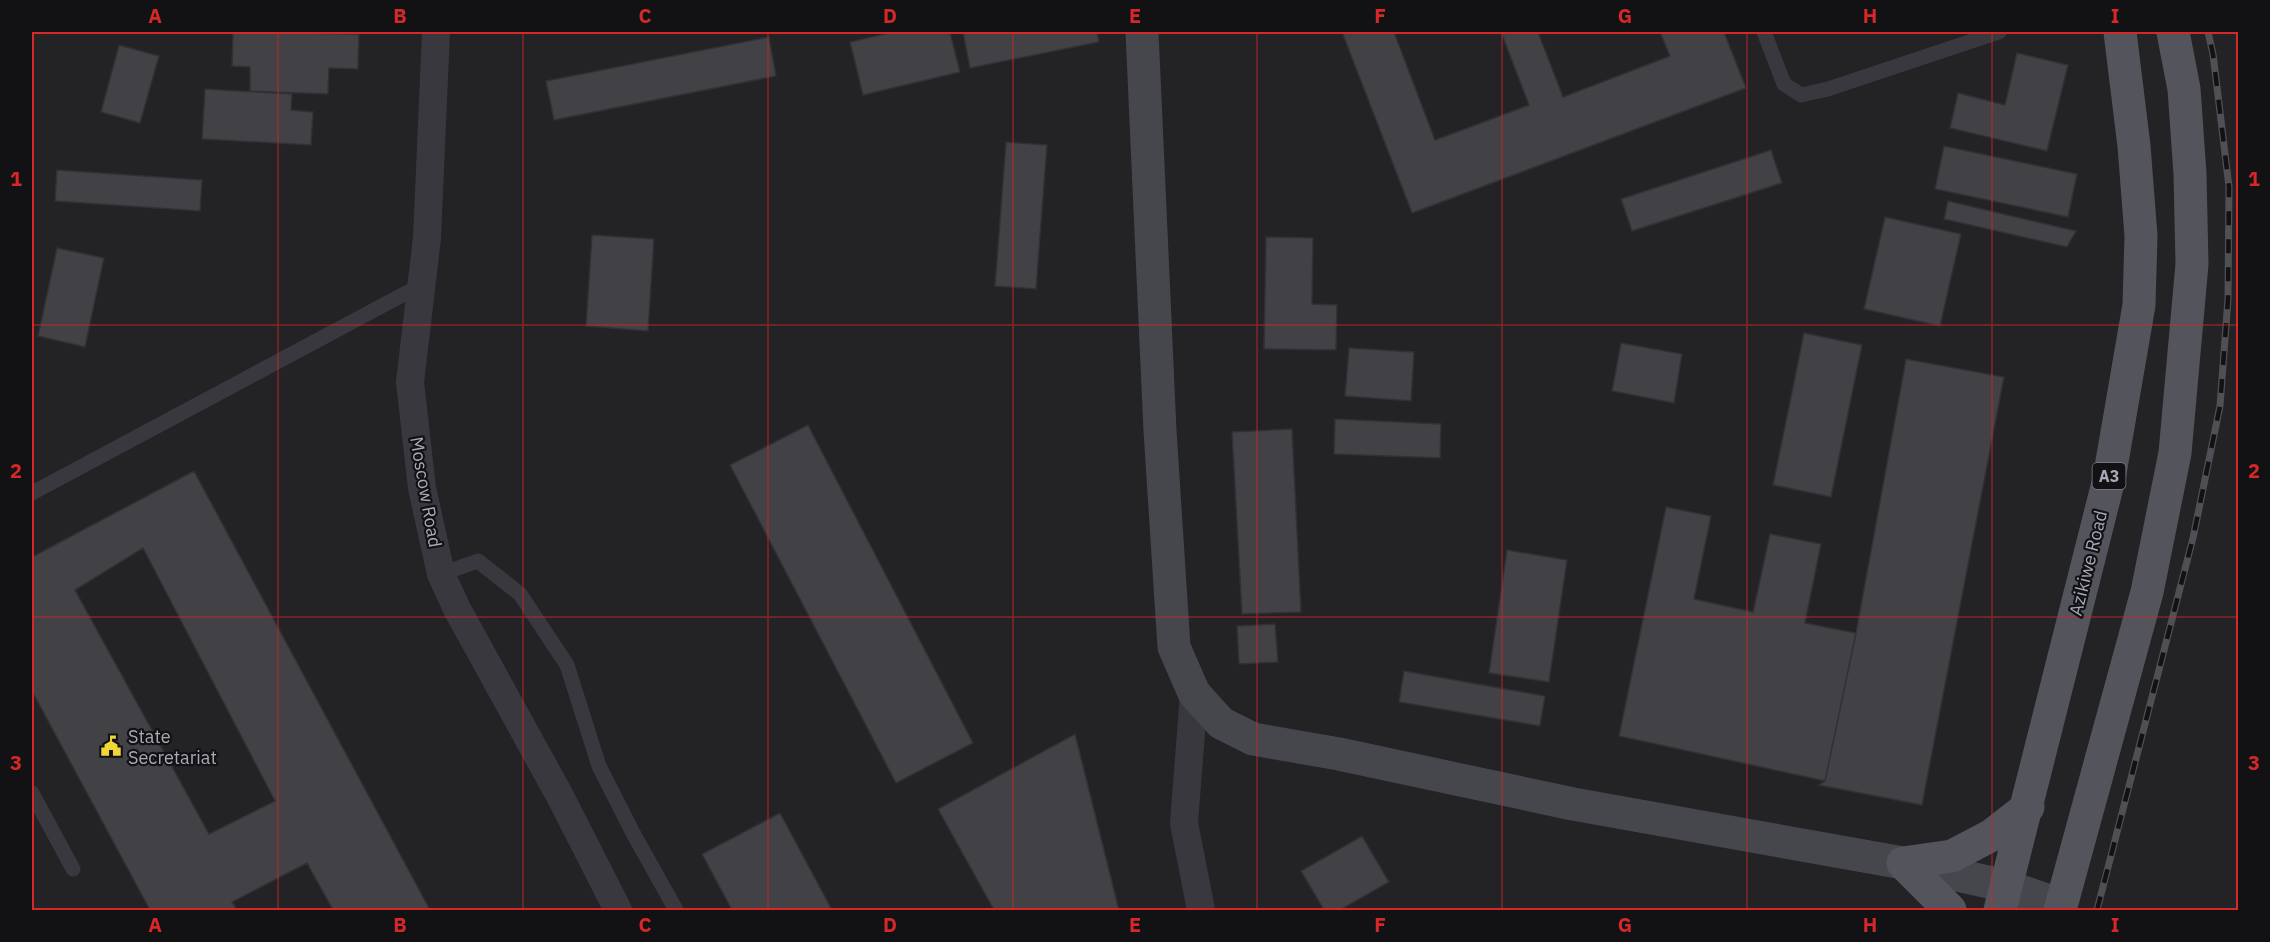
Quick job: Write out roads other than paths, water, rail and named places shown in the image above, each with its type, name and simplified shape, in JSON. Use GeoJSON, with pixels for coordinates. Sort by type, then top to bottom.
{"type":"FeatureCollection","features":[{"type":"Feature","properties":{"kind":"main road","name":"Azikiwe Road"},"geometry":{"type":"LineString","coordinates":[[2003,898],[2028,807],[2109,479],[2139,305],[2141,236],[2124,46],[2120,32]]}},
{"type":"Feature","properties":{"kind":"main road"},"geometry":{"type":"LineString","coordinates":[[2061,908],[2147,592],[2175,453],[2192,264],[2190,174],[2184,89],[2173,32]]}},
{"type":"Feature","properties":{"kind":"main road"},"geometry":{"type":"LineString","coordinates":[[1903,863],[1952,856],[1992,835],[2028,807]]}},
{"type":"Feature","properties":{"kind":"main road"},"geometry":{"type":"LineString","coordinates":[[1903,863],[1950,910]]}},
{"type":"Feature","properties":{"kind":"street","name":"Moscow Road"},"geometry":{"type":"LineString","coordinates":[[436,32],[427,238],[410,382],[419,472],[441,574],[457,609],[561,798],[618,910]]}},
{"type":"Feature","properties":{"kind":"street"},"geometry":{"type":"LineString","coordinates":[[1142,32],[1160,431],[1174,647],[1194,693],[1221,723],[1253,739],[1339,754],[1573,804],[1903,863],[2003,898],[2061,908]]}},
{"type":"Feature","properties":{"kind":"street"},"geometry":{"type":"LineString","coordinates":[[1194,693],[1184,822],[1201,910]]}},
{"type":"Feature","properties":{"kind":"lane"},"geometry":{"type":"LineString","coordinates":[[1764,32],[1784,84],[1801,94],[1828,89],[1999,32]]}},
{"type":"Feature","properties":{"kind":"lane"},"geometry":{"type":"LineString","coordinates":[[32,493],[421,285]]}},
{"type":"Feature","properties":{"kind":"lane"},"geometry":{"type":"LineString","coordinates":[[441,574],[478,561],[520,594],[567,665],[599,766],[676,910]]}},
{"type":"Feature","properties":{"kind":"lane"},"geometry":{"type":"LineString","coordinates":[[32,793],[73,870]]}},
{"type":"Feature","properties":{"kind":"railway"},"geometry":{"type":"LineString","coordinates":[[2097,910],[2193,538],[2220,406],[2228,299],[2229,187],[2213,54],[2208,32]]}},
{"type":"Feature","properties":{"kind":"place","name":"State Secretariat"},"geometry":{"type":"Point","coordinates":[111,746]}}]}
